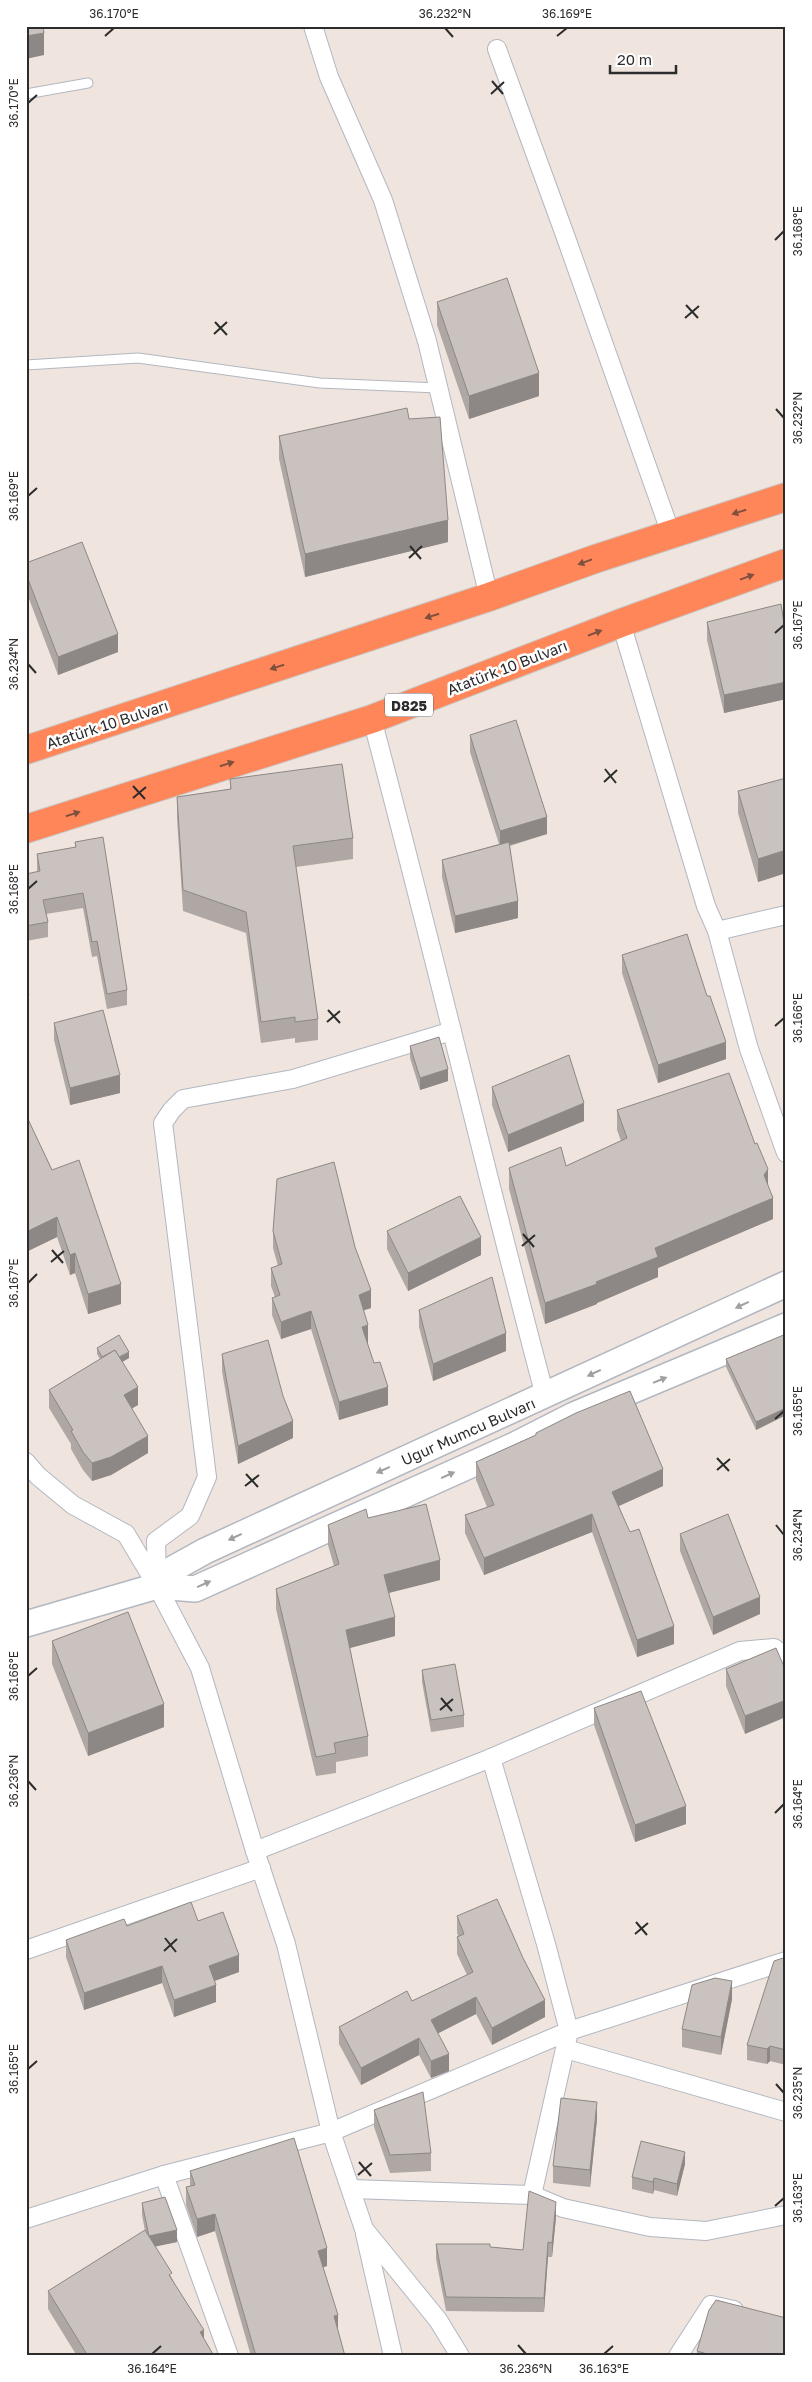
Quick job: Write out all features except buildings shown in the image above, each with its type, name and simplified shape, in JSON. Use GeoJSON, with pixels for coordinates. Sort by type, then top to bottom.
{"type":"FeatureCollection","features":[{"type":"Feature","properties":{"kind":"highway","name":"Atatürk 10 Bulvarı"},"geometry":{"type":"LineString","coordinates":[[26,750],[489,597],[595,559],[786,497]]}},
{"type":"Feature","properties":{"kind":"highway","name":"Atatürk 10 Bulvarı"},"geometry":{"type":"LineString","coordinates":[[26,829],[372,719],[621,623],[786,563]]}},
{"type":"Feature","properties":{"kind":"street"},"geometry":{"type":"LineString","coordinates":[[313,26],[329,77],[382,200],[427,341],[489,597]]}},
{"type":"Feature","properties":{"kind":"street"},"geometry":{"type":"LineString","coordinates":[[497,49],[566,235],[671,534]]}},
{"type":"Feature","properties":{"kind":"street"},"geometry":{"type":"LineString","coordinates":[[621,623],[706,906],[717,931],[749,1049],[786,1153]]}},
{"type":"Feature","properties":{"kind":"street"},"geometry":{"type":"LineString","coordinates":[[372,719],[503,1238],[545,1396]]}},
{"type":"Feature","properties":{"kind":"street"},"geometry":{"type":"LineString","coordinates":[[717,931],[786,915]]}},
{"type":"Feature","properties":{"kind":"street"},"geometry":{"type":"LineString","coordinates":[[157,1586],[156,1541],[190,1516],[207,1477],[163,1123],[183,1099],[293,1079],[452,1031]]}},
{"type":"Feature","properties":{"kind":"street","name":"Uğur Mumcu Bulvarı"},"geometry":{"type":"LineString","coordinates":[[157,1586],[168,1571],[206,1551],[786,1284]]}},
{"type":"Feature","properties":{"kind":"street","name":"Uğur Mumcu Bulvarı"},"geometry":{"type":"LineString","coordinates":[[26,1624],[157,1586],[195,1589],[515,1445],[574,1415],[786,1326]]}},
{"type":"Feature","properties":{"kind":"street"},"geometry":{"type":"LineString","coordinates":[[26,1462],[38,1476],[72,1505],[126,1534],[157,1586],[200,1668],[255,1850],[286,1944],[332,2132],[364,2229],[393,2356]]}},
{"type":"Feature","properties":{"kind":"street"},"geometry":{"type":"LineString","coordinates":[[255,1850],[491,1758],[740,1651],[774,1648],[786,1658]]}},
{"type":"Feature","properties":{"kind":"street"},"geometry":{"type":"LineString","coordinates":[[491,1758],[546,1944],[569,2031],[544,2133],[532,2195]]}},
{"type":"Feature","properties":{"kind":"street"},"geometry":{"type":"LineString","coordinates":[[26,1950],[261,1868]]}},
{"type":"Feature","properties":{"kind":"street"},"geometry":{"type":"LineString","coordinates":[[26,2219],[164,2175],[332,2132],[569,2031],[786,1961]]}},
{"type":"Feature","properties":{"kind":"street"},"geometry":{"type":"LineString","coordinates":[[566,2049],[786,2112]]}},
{"type":"Feature","properties":{"kind":"street"},"geometry":{"type":"LineString","coordinates":[[164,2175],[229,2356]]}},
{"type":"Feature","properties":{"kind":"street"},"geometry":{"type":"LineString","coordinates":[[351,2189],[532,2195],[563,2208],[650,2227],[706,2231],[786,2215]]}},
{"type":"Feature","properties":{"kind":"street"},"geometry":{"type":"LineString","coordinates":[[364,2229],[438,2320],[460,2356]]}},
{"type":"Feature","properties":{"kind":"street"},"geometry":{"type":"LineString","coordinates":[[678,2356],[711,2305],[748,2313]]}},
{"type":"Feature","properties":{"kind":"lane"},"geometry":{"type":"LineString","coordinates":[[26,94],[88,83]]}},
{"type":"Feature","properties":{"kind":"lane"},"geometry":{"type":"LineString","coordinates":[[26,365],[138,358],[320,383],[438,388]]}}]}
